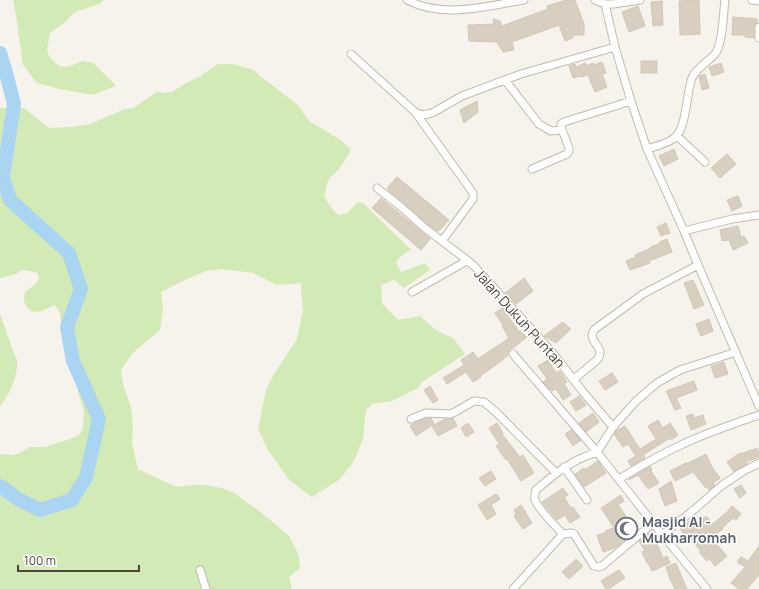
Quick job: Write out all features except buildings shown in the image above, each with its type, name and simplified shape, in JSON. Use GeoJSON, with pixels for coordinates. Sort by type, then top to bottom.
{"type":"FeatureCollection","features":[{"type":"Feature","properties":{"kind":"street"},"geometry":{"type":"LineString","coordinates":[[407,0],[423,7],[433,9],[464,10],[524,0]]}},
{"type":"Feature","properties":{"kind":"street"},"geometry":{"type":"LineString","coordinates":[[595,0],[605,4],[620,4],[640,0]]}},
{"type":"Feature","properties":{"kind":"street"},"geometry":{"type":"LineString","coordinates":[[647,149],[675,139],[677,136],[685,113],[691,80],[696,71],[715,54],[720,44],[725,0]]}},
{"type":"Feature","properties":{"kind":"street"},"geometry":{"type":"LineString","coordinates":[[752,0],[759,0]]}},
{"type":"Feature","properties":{"kind":"street"},"geometry":{"type":"LineString","coordinates":[[605,4],[615,47],[647,149],[759,406]]}},
{"type":"Feature","properties":{"kind":"street"},"geometry":{"type":"LineString","coordinates":[[759,27],[759,38]]}},
{"type":"Feature","properties":{"kind":"street"},"geometry":{"type":"LineString","coordinates":[[415,112],[423,115],[432,113],[462,96],[521,74],[615,47]]}},
{"type":"Feature","properties":{"kind":"street"},"geometry":{"type":"LineString","coordinates":[[351,54],[415,112],[473,193],[473,199],[442,241]]}},
{"type":"Feature","properties":{"kind":"street"},"geometry":{"type":"LineString","coordinates":[[505,80],[539,124],[551,131],[562,130]]}},
{"type":"Feature","properties":{"kind":"street"},"geometry":{"type":"LineString","coordinates":[[532,169],[567,154],[569,151],[561,124],[631,101]]}},
{"type":"Feature","properties":{"kind":"street"},"geometry":{"type":"LineString","coordinates":[[677,136],[705,162]]}},
{"type":"Feature","properties":{"kind":"street"},"geometry":{"type":"LineString","coordinates":[[377,188],[426,229],[467,260]]}},
{"type":"Feature","properties":{"kind":"street"},"geometry":{"type":"LineString","coordinates":[[684,231],[732,219],[759,215]]}},
{"type":"Feature","properties":{"kind":"street","name":"Jalan Dukuh Puntan"},"geometry":{"type":"LineString","coordinates":[[412,292],[467,260],[543,341],[613,427]]}},
{"type":"Feature","properties":{"kind":"street"},"geometry":{"type":"LineString","coordinates":[[574,379],[600,357],[600,351],[592,337],[592,332],[595,329],[643,294],[698,265]]}},
{"type":"Feature","properties":{"kind":"street"},"geometry":{"type":"LineString","coordinates":[[563,534],[539,507],[535,496],[536,490],[564,467],[583,457],[597,452],[613,427],[636,401],[657,383],[680,370],[736,352]]}},
{"type":"Feature","properties":{"kind":"street"},"geometry":{"type":"LineString","coordinates":[[513,354],[597,452],[652,523],[707,589]]}},
{"type":"Feature","properties":{"kind":"street"},"geometry":{"type":"LineString","coordinates":[[411,419],[426,413],[450,414],[474,401],[484,402],[497,413],[556,473]]}},
{"type":"Feature","properties":{"kind":"street"},"geometry":{"type":"LineString","coordinates":[[619,479],[650,460],[681,445],[716,430],[759,415]]}},
{"type":"Feature","properties":{"kind":"street"},"geometry":{"type":"LineString","coordinates":[[662,535],[721,486],[759,463]]}},
{"type":"Feature","properties":{"kind":"street"},"geometry":{"type":"LineString","coordinates":[[564,467],[587,500]]}},
{"type":"Feature","properties":{"kind":"street"},"geometry":{"type":"LineString","coordinates":[[513,589],[563,534],[574,534],[594,566],[598,567],[602,566],[652,523]]}},
{"type":"Feature","properties":{"kind":"street"},"geometry":{"type":"LineString","coordinates":[[200,570],[206,589]]}},
{"type":"Feature","properties":{"kind":"green space"},"geometry":{"type":"Polygon","coordinates":[[[13,0],[104,0],[99,4],[75,12],[63,24],[50,33],[47,49],[49,56],[60,66],[68,67],[82,61],[94,63],[116,86],[92,95],[37,83],[23,65],[13,0]]]}},
{"type":"Feature","properties":{"kind":"green space"},"geometry":{"type":"Polygon","coordinates":[[[218,64],[233,64],[254,70],[294,102],[309,121],[341,140],[351,150],[339,169],[329,178],[324,196],[329,204],[339,215],[347,213],[358,202],[364,204],[411,250],[401,256],[396,262],[401,272],[425,263],[430,270],[404,288],[394,280],[381,285],[382,303],[398,320],[420,316],[436,330],[454,339],[465,354],[422,382],[418,388],[392,401],[372,404],[366,410],[363,438],[354,461],[339,480],[312,497],[289,480],[268,450],[258,429],[266,390],[274,374],[297,339],[303,310],[301,283],[277,285],[253,273],[222,269],[206,271],[161,292],[163,308],[160,330],[131,355],[121,370],[123,384],[131,407],[133,429],[132,444],[138,469],[176,487],[206,485],[221,488],[234,493],[267,517],[289,536],[299,557],[300,568],[289,577],[292,589],[0,589],[0,454],[13,455],[30,447],[45,447],[79,435],[83,429],[84,412],[62,331],[60,313],[55,305],[36,312],[32,311],[24,302],[25,292],[37,282],[39,277],[37,273],[22,270],[16,274],[0,278],[0,108],[24,108],[49,128],[72,127],[90,124],[125,109],[133,108],[157,92],[172,92],[199,77],[218,64]]]}},
{"type":"Feature","properties":{"kind":"green space"},"geometry":{"type":"Polygon","coordinates":[[[0,314],[17,361],[17,367],[13,385],[0,406],[0,314]]]}},
{"type":"Feature","properties":{"kind":"waterway"},"geometry":{"type":"LineString","coordinates":[[0,53],[14,104],[3,177],[10,200],[69,253],[81,289],[67,327],[73,361],[99,419],[86,477],[72,500],[40,510],[18,499],[0,486]]}},
{"type":"Feature","properties":{"kind":"place","name":"Masjid Al - Mukharromah"},"geometry":{"type":"Point","coordinates":[626,529]}}]}
